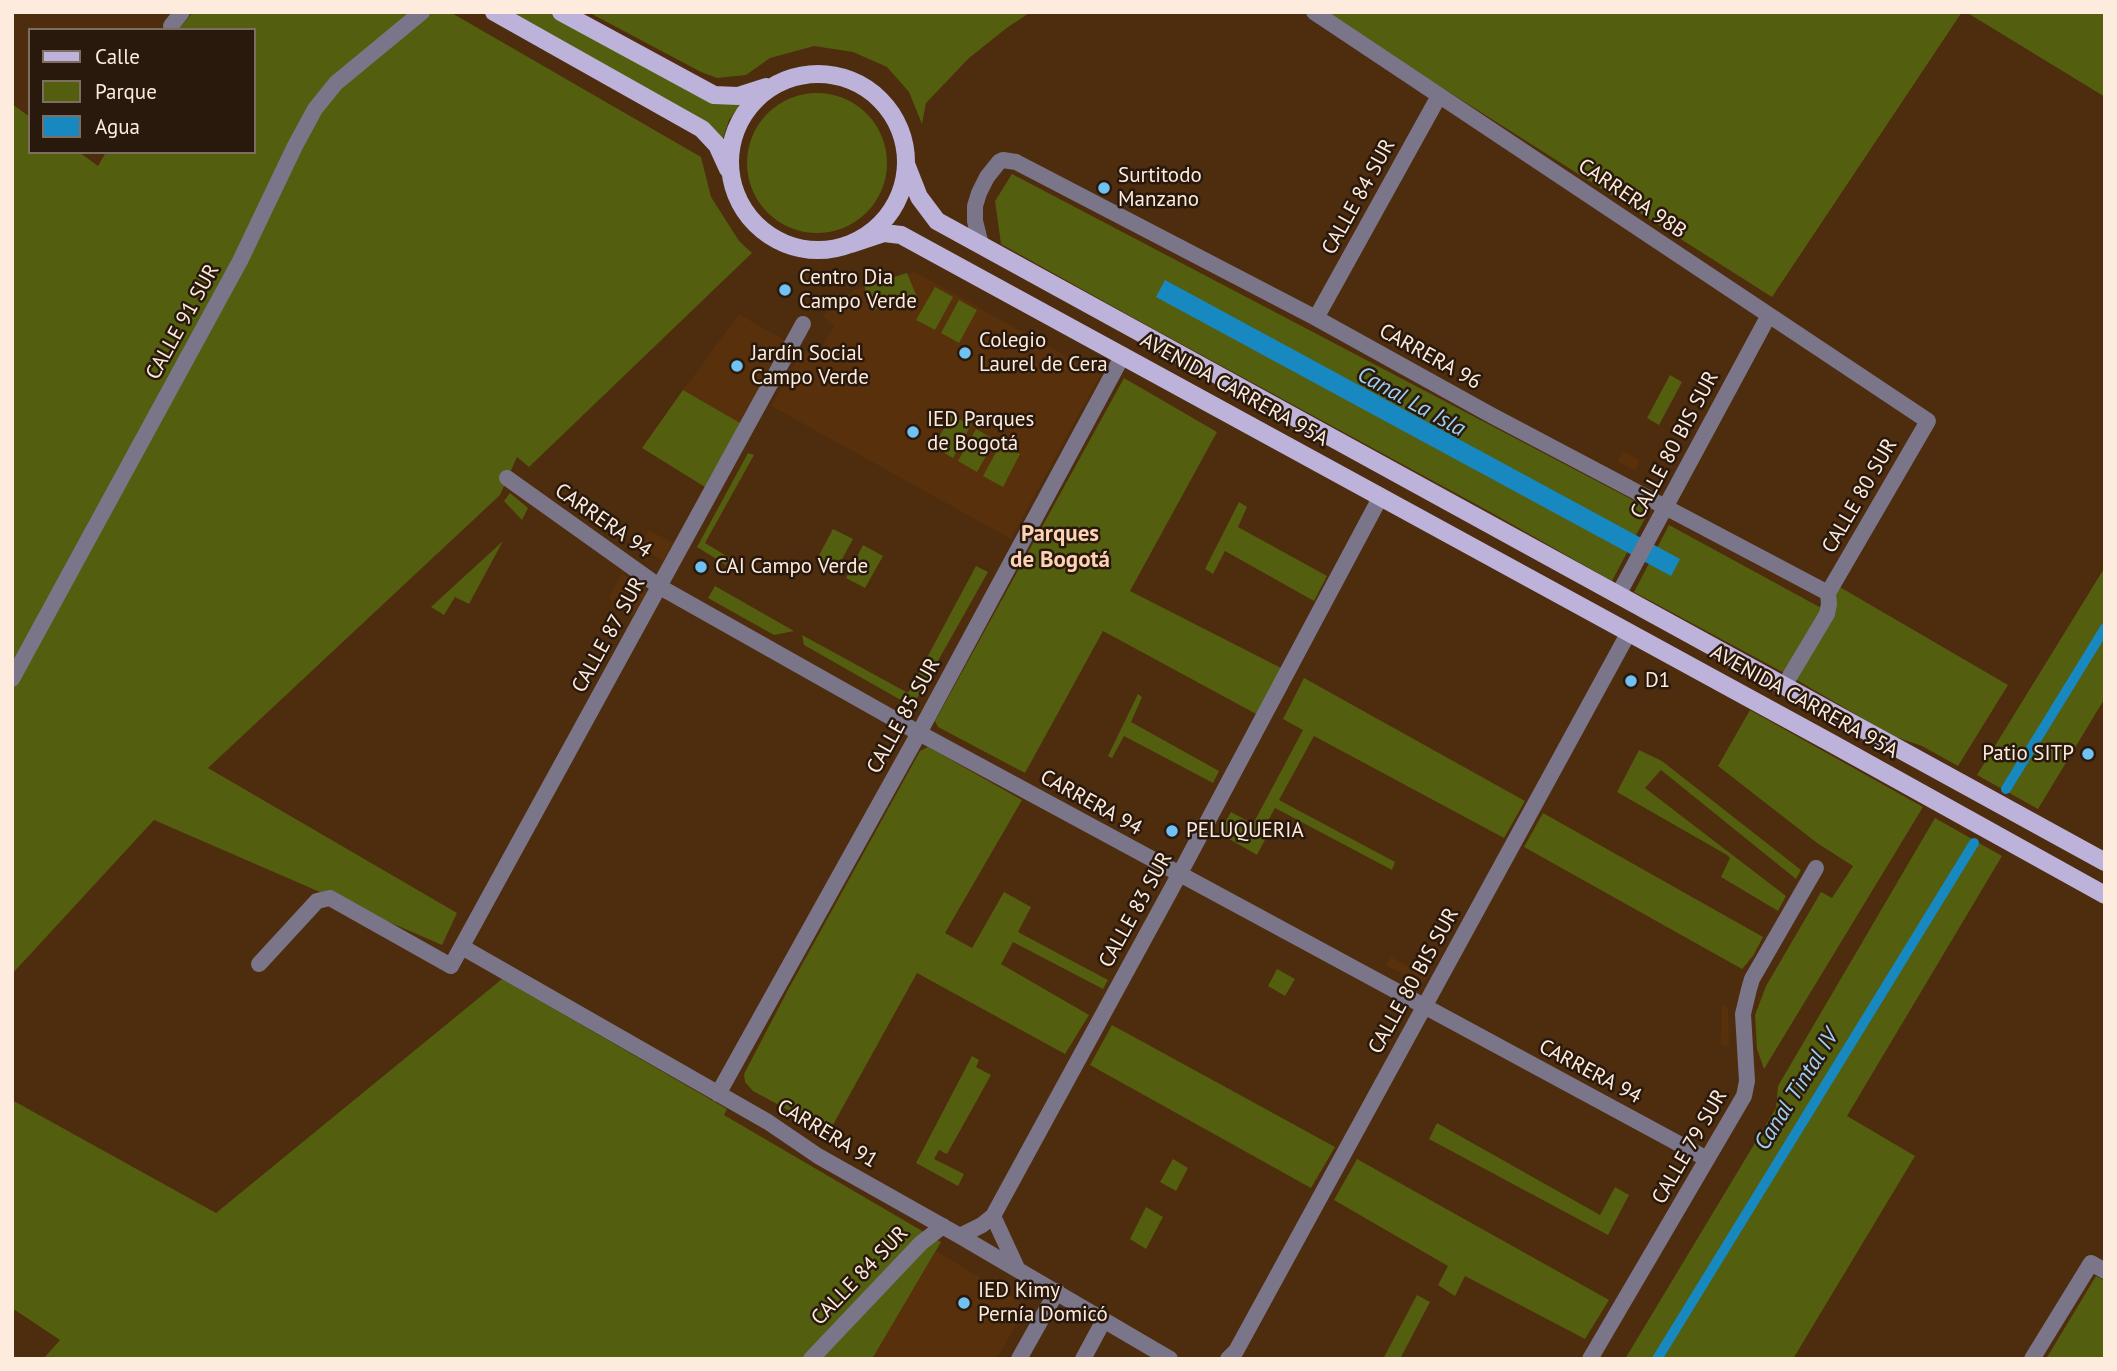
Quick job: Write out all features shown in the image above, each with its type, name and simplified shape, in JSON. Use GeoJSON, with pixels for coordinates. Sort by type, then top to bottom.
{"type":"FeatureCollection","features":[{"type":"Feature","properties":{"kind":"main road"},"geometry":{"type":"LineString","coordinates":[[494,12],[702,129],[717,145],[744,209],[755,223],[783,243],[800,248],[834,249],[866,236],[891,212],[904,181],[905,146],[892,115],[868,90],[853,81],[819,74],[802,75],[738,96],[714,95],[561,12]]}},
{"type":"Feature","properties":{"kind":"main road"},"geometry":{"type":"LineString","coordinates":[[737,194],[730,160],[737,127],[757,99],[785,80]]}},
{"type":"Feature","properties":{"kind":"main road","name":"AVENIDA CARRERA 95A"},"geometry":{"type":"LineString","coordinates":[[906,164],[919,197],[937,220],[2105,862]]}},
{"type":"Feature","properties":{"kind":"main road","name":"AVENIDA CARRERA 95A"},"geometry":{"type":"LineString","coordinates":[[851,244],[884,233],[901,235],[2105,895]]}},
{"type":"Feature","properties":{"kind":"main road"},"geometry":{"type":"LineString","coordinates":[[1480,550],[1493,527]]}},
{"type":"Feature","properties":{"kind":"main road"},"geometry":{"type":"LineString","coordinates":[[2029,852],[2043,842],[2043,828]]}},
{"type":"Feature","properties":{"kind":"main road"},"geometry":{"type":"LineString","coordinates":[[2069,875],[2068,861],[2072,855],[2082,850]]}},
{"type":"Feature","properties":{"kind":"street"},"geometry":{"type":"LineString","coordinates":[[171,26],[182,12]]}},
{"type":"Feature","properties":{"kind":"street","name":"CALLE 91 SUR"},"geometry":{"type":"LineString","coordinates":[[12,679],[240,261],[314,109],[336,83],[422,12]]}},
{"type":"Feature","properties":{"kind":"street","name":"CARRERA 98B"},"geometry":{"type":"LineString","coordinates":[[1314,12],[1928,421]]}},
{"type":"Feature","properties":{"kind":"street","name":"CALLE 84 SUR"},"geometry":{"type":"LineString","coordinates":[[1316,318],[1439,96]]}},
{"type":"Feature","properties":{"kind":"street","name":"CARRERA 96"},"geometry":{"type":"LineString","coordinates":[[981,244],[975,221],[975,206],[979,193],[994,166],[1003,159],[1010,160],[1316,318],[1828,593]]}},
{"type":"Feature","properties":{"kind":"street","name":"CALLE 80 BIS SUR"},"geometry":{"type":"LineString","coordinates":[[1618,595],[1769,315]]}},
{"type":"Feature","properties":{"kind":"street","name":"CALLE 87 SUR"},"geometry":{"type":"LineString","coordinates":[[259,964],[317,901],[330,898],[451,966],[803,324]]}},
{"type":"Feature","properties":{"kind":"street","name":"CALLE 85 SUR"},"geometry":{"type":"LineString","coordinates":[[718,1094],[919,733],[1123,355]]}},
{"type":"Feature","properties":{"kind":"street","name":"CALLE 80 SUR"},"geometry":{"type":"LineString","coordinates":[[1784,686],[1827,614],[1828,593],[1928,421]]}},
{"type":"Feature","properties":{"kind":"street","name":"CARRERA 94"},"geometry":{"type":"LineString","coordinates":[[507,478],[660,587],[919,733],[1707,1160]]}},
{"type":"Feature","properties":{"kind":"street","name":"CALLE 83 SUR"},"geometry":{"type":"LineString","coordinates":[[993,1216],[1180,875],[1381,496]]}},
{"type":"Feature","properties":{"kind":"street","name":"CALLE 80 BIS SUR"},"geometry":{"type":"LineString","coordinates":[[1234,1356],[1629,632]]}},
{"type":"Feature","properties":{"kind":"street","name":"CALLE 79 SUR"},"geometry":{"type":"LineString","coordinates":[[1590,1359],[1707,1160],[1746,1088],[1743,1014],[1752,979],[1816,868]]}},
{"type":"Feature","properties":{"kind":"street","name":"CARRERA 91"},"geometry":{"type":"LineString","coordinates":[[461,947],[768,1122],[818,1156],[1057,1291],[1170,1359]]}},
{"type":"Feature","properties":{"kind":"street"},"geometry":{"type":"LineString","coordinates":[[960,1236],[993,1216],[1018,1270]]}},
{"type":"Feature","properties":{"kind":"street","name":"CALLE 84 SUR"},"geometry":{"type":"LineString","coordinates":[[811,1359],[920,1243],[943,1226]]}},
{"type":"Feature","properties":{"kind":"street"},"geometry":{"type":"LineString","coordinates":[[2032,1359],[2098,1267]]}},
{"type":"Feature","properties":{"kind":"street"},"geometry":{"type":"LineString","coordinates":[[1020,1359],[1057,1291]]}},
{"type":"Feature","properties":{"kind":"street"},"geometry":{"type":"LineString","coordinates":[[1083,1359],[1104,1320]]}},
{"type":"Feature","properties":{"kind":"street"},"geometry":{"type":"LineString","coordinates":[[1136,1359],[1145,1344]]}},
{"type":"Feature","properties":{"kind":"shaded area"},"geometry":{"type":"Polygon","coordinates":[[[915,272],[1100,375],[1011,539],[771,406],[802,350],[816,357],[834,326],[822,316],[854,290],[915,272]]]}},
{"type":"Feature","properties":{"kind":"shaded area","name":"Jardín Social Campo Verde"},"geometry":{"type":"Polygon","coordinates":[[[739,314],[786,341],[742,424],[683,390],[739,314]]]}},
{"type":"Feature","properties":{"kind":"shaded area"},"geometry":{"type":"Polygon","coordinates":[[[1623,451],[1640,460],[1635,471],[1617,461],[1623,451]]]}},
{"type":"Feature","properties":{"kind":"shaded area"},"geometry":{"type":"Polygon","coordinates":[[[649,530],[673,543],[663,561],[640,546],[649,530]]]}},
{"type":"Feature","properties":{"kind":"shaded area"},"geometry":{"type":"Polygon","coordinates":[[[622,573],[647,593],[633,616],[609,598],[622,573]]]}},
{"type":"Feature","properties":{"kind":"shaded area"},"geometry":{"type":"Polygon","coordinates":[[[1391,957],[1427,977],[1422,984],[1385,965],[1391,957]]]}},
{"type":"Feature","properties":{"kind":"shaded area"},"geometry":{"type":"Polygon","coordinates":[[[1722,1005],[1728,1007],[1729,1046],[1721,1044],[1722,1005]]]}},
{"type":"Feature","properties":{"kind":"shaded area","name":"IED Kimy Pernía Domicó"},"geometry":{"type":"Polygon","coordinates":[[[936,1251],[1027,1306],[997,1359],[872,1359],[936,1251]]]}},
{"type":"Feature","properties":{"kind":"green space"},"geometry":{"type":"Polygon","coordinates":[[[193,12],[450,12],[701,157],[711,197],[739,241],[752,253],[529,467],[517,457],[500,495],[208,768],[457,913],[442,945],[154,820],[12,974],[12,104],[28,116],[28,154],[82,154],[98,166],[105,154],[256,154],[256,28],[180,28],[193,12]]]}},
{"type":"Feature","properties":{"kind":"green space"},"geometry":{"type":"Polygon","coordinates":[[[504,12],[552,12],[716,102],[741,104],[729,120],[721,144],[504,12]]]}},
{"type":"Feature","properties":{"kind":"green space"},"geometry":{"type":"Polygon","coordinates":[[[588,12],[1031,12],[969,58],[926,103],[922,124],[909,92],[887,67],[853,52],[814,46],[770,58],[746,75],[717,78],[588,12]]]}},
{"type":"Feature","properties":{"kind":"green space"},"geometry":{"type":"Polygon","coordinates":[[[1323,12],[1962,12],[1772,297],[1323,12]]]}},
{"type":"Feature","properties":{"kind":"green space"},"geometry":{"type":"Polygon","coordinates":[[[1966,12],[2105,12],[2105,97],[1966,12]]]}},
{"type":"Feature","properties":{"kind":"green space"},"geometry":{"type":"Polygon","coordinates":[[[817,93],[844,98],[867,113],[882,136],[887,163],[882,190],[867,213],[844,228],[817,233],[790,228],[767,213],[752,190],[747,163],[752,136],[767,113],[790,98],[817,93]]]}},
{"type":"Feature","properties":{"kind":"green space"},"geometry":{"type":"Polygon","coordinates":[[[1012,174],[1650,509],[1612,581],[1001,244],[995,201],[1012,174]]]}},
{"type":"Feature","properties":{"kind":"green space"},"geometry":{"type":"Polygon","coordinates":[[[907,273],[917,297],[873,310],[864,286],[907,273]]]}},
{"type":"Feature","properties":{"kind":"green space"},"geometry":{"type":"Polygon","coordinates":[[[935,287],[953,297],[935,330],[916,320],[935,287]]]}},
{"type":"Feature","properties":{"kind":"green space"},"geometry":{"type":"Polygon","coordinates":[[[959,300],[977,310],[959,343],[941,333],[959,300]]]}},
{"type":"Feature","properties":{"kind":"green space"},"geometry":{"type":"Polygon","coordinates":[[[1670,375],[1682,382],[1659,425],[1647,418],[1670,375]]]}},
{"type":"Feature","properties":{"kind":"green space"},"geometry":{"type":"Polygon","coordinates":[[[1124,378],[1217,432],[1130,591],[1283,669],[1258,715],[1103,631],[1025,773],[938,727],[935,721],[1124,378]]]}},
{"type":"Feature","properties":{"kind":"green space"},"geometry":{"type":"Polygon","coordinates":[[[683,390],[742,424],[705,487],[642,448],[683,390]]]}},
{"type":"Feature","properties":{"kind":"green space"},"geometry":{"type":"Polygon","coordinates":[[[951,415],[971,425],[953,458],[934,447],[951,415]]]}},
{"type":"Feature","properties":{"kind":"green space"},"geometry":{"type":"Polygon","coordinates":[[[976,429],[995,440],[977,472],[958,461],[976,429]]]}},
{"type":"Feature","properties":{"kind":"green space"},"geometry":{"type":"Polygon","coordinates":[[[1001,443],[1020,454],[1003,487],[983,476],[1001,443]]]}},
{"type":"Feature","properties":{"kind":"green space"},"geometry":{"type":"Polygon","coordinates":[[[748,453],[754,455],[705,543],[730,558],[726,565],[697,547],[748,453]]]}},
{"type":"Feature","properties":{"kind":"green space"},"geometry":{"type":"Polygon","coordinates":[[[510,493],[528,508],[522,520],[504,501],[510,493]]]}},
{"type":"Feature","properties":{"kind":"green space"},"geometry":{"type":"Polygon","coordinates":[[[1239,502],[1247,507],[1238,527],[1327,576],[1314,601],[1225,551],[1213,574],[1205,569],[1239,502]]]}},
{"type":"Feature","properties":{"kind":"green space"},"geometry":{"type":"Polygon","coordinates":[[[1669,525],[1825,610],[1838,586],[2008,685],[1958,766],[1922,746],[1893,736],[1790,676],[1634,592],[1669,525]]]}},
{"type":"Feature","properties":{"kind":"green space"},"geometry":{"type":"Polygon","coordinates":[[[833,529],[853,539],[835,572],[816,561],[833,529]]]}},
{"type":"Feature","properties":{"kind":"green space"},"geometry":{"type":"Polygon","coordinates":[[[503,541],[469,604],[455,597],[444,615],[431,607],[503,541]]]}},
{"type":"Feature","properties":{"kind":"green space"},"geometry":{"type":"Polygon","coordinates":[[[863,545],[883,556],[865,588],[846,578],[863,545]]]}},
{"type":"Feature","properties":{"kind":"green space"},"geometry":{"type":"Polygon","coordinates":[[[976,566],[988,572],[916,700],[906,703],[804,645],[802,635],[908,693],[976,566]]]}},
{"type":"Feature","properties":{"kind":"green space"},"geometry":{"type":"Polygon","coordinates":[[[2105,567],[2105,698],[2038,809],[1977,775],[2105,567]]]}},
{"type":"Feature","properties":{"kind":"green space"},"geometry":{"type":"Polygon","coordinates":[[[715,586],[794,631],[774,635],[708,598],[715,586]]]}},
{"type":"Feature","properties":{"kind":"green space"},"geometry":{"type":"Polygon","coordinates":[[[1304,678],[1525,801],[1504,838],[1314,736],[1279,800],[1395,862],[1392,870],[1275,808],[1263,830],[1268,834],[1257,855],[1219,833],[1231,812],[1253,824],[1303,730],[1283,719],[1304,678]]]}},
{"type":"Feature","properties":{"kind":"green space"},"geometry":{"type":"Polygon","coordinates":[[[1138,694],[1142,697],[1131,722],[1219,771],[1213,783],[1124,736],[1112,758],[1108,756],[1138,694]]]}},
{"type":"Feature","properties":{"kind":"green space"},"geometry":{"type":"Polygon","coordinates":[[[1750,710],[1923,807],[1764,1069],[1757,1049],[1755,1015],[1766,986],[1821,892],[1832,898],[1853,866],[1817,843],[1718,766],[1750,710]]]}},
{"type":"Feature","properties":{"kind":"green space"},"geometry":{"type":"Polygon","coordinates":[[[928,747],[1022,800],[945,933],[972,948],[1004,892],[1031,907],[1018,932],[1108,980],[1103,989],[1013,942],[1001,964],[1089,1015],[1065,1054],[917,973],[829,1132],[753,1091],[745,1082],[744,1074],[920,751],[928,747]]]}},
{"type":"Feature","properties":{"kind":"green space"},"geometry":{"type":"Polygon","coordinates":[[[1639,750],[1662,761],[1801,870],[1796,879],[1661,770],[1645,788],[1786,896],[1778,911],[1721,877],[1730,858],[1727,855],[1617,792],[1639,750]]]}},
{"type":"Feature","properties":{"kind":"green space"},"geometry":{"type":"Polygon","coordinates":[[[1543,813],[1763,937],[1753,956],[1742,969],[1524,847],[1543,813]]]}},
{"type":"Feature","properties":{"kind":"green space"},"geometry":{"type":"Polygon","coordinates":[[[1935,818],[2002,856],[1847,1116],[1915,1156],[1793,1359],[1625,1359],[1776,1108],[1778,1086],[1935,818]]]}},
{"type":"Feature","properties":{"kind":"green space"},"geometry":{"type":"Polygon","coordinates":[[[1277,969],[1295,979],[1285,996],[1268,986],[1277,969]]]}},
{"type":"Feature","properties":{"kind":"green space"},"geometry":{"type":"Polygon","coordinates":[[[502,979],[727,1109],[724,1115],[941,1242],[872,1359],[43,1359],[60,1340],[12,1308],[12,1100],[216,1213],[502,979]]]}},
{"type":"Feature","properties":{"kind":"green space"},"geometry":{"type":"Polygon","coordinates":[[[1112,1025],[1335,1147],[1311,1188],[1090,1065],[1112,1025]]]}},
{"type":"Feature","properties":{"kind":"green space"},"geometry":{"type":"Polygon","coordinates":[[[972,1056],[979,1060],[976,1067],[991,1075],[947,1154],[939,1150],[934,1159],[964,1174],[958,1186],[916,1163],[972,1056]]]}},
{"type":"Feature","properties":{"kind":"green space"},"geometry":{"type":"Polygon","coordinates":[[[1437,1123],[1600,1215],[1615,1187],[1629,1195],[1608,1235],[1429,1139],[1437,1123]]]}},
{"type":"Feature","properties":{"kind":"green space"},"geometry":{"type":"Polygon","coordinates":[[[1173,1159],[1188,1168],[1176,1191],[1160,1182],[1173,1159]]]}},
{"type":"Feature","properties":{"kind":"green space"},"geometry":{"type":"Polygon","coordinates":[[[1357,1159],[1609,1300],[1585,1339],[1465,1276],[1455,1296],[1438,1285],[1448,1266],[1334,1200],[1357,1159]]]}},
{"type":"Feature","properties":{"kind":"green space"},"geometry":{"type":"Polygon","coordinates":[[[1146,1207],[1163,1217],[1146,1249],[1130,1239],[1146,1207]]]}},
{"type":"Feature","properties":{"kind":"green space"},"geometry":{"type":"Polygon","coordinates":[[[2096,1276],[2105,1281],[2105,1359],[2046,1359],[2096,1276]]]}},
{"type":"Feature","properties":{"kind":"green space"},"geometry":{"type":"Polygon","coordinates":[[[1417,1295],[1430,1302],[1400,1359],[1383,1359],[1417,1295]]]}},
{"type":"Feature","properties":{"kind":"water"},"geometry":{"type":"Polygon","coordinates":[[[1165,280],[1680,559],[1671,576],[1156,297],[1165,280]]]}},
{"type":"Feature","properties":{"kind":"waterway","name":"Canal Tintal IV"},"geometry":{"type":"LineString","coordinates":[[2006,789],[2105,628]]}},
{"type":"Feature","properties":{"kind":"waterway","name":"Canal Tintal IV"},"geometry":{"type":"LineString","coordinates":[[1657,1359],[1974,843]]}},
{"type":"Feature","properties":{"kind":"place","name":"Surtitodo Manzano"},"geometry":{"type":"Point","coordinates":[1104,188]}},
{"type":"Feature","properties":{"kind":"place","name":"Centro Dia Campo Verde"},"geometry":{"type":"Point","coordinates":[785,290]}},
{"type":"Feature","properties":{"kind":"place","name":"Colegio Laurel de Cera"},"geometry":{"type":"Point","coordinates":[965,353]}},
{"type":"Feature","properties":{"kind":"place","name":"Jardín Social Campo Verde"},"geometry":{"type":"Point","coordinates":[737,366]}},
{"type":"Feature","properties":{"kind":"place","name":"IED Parques de Bogotá"},"geometry":{"type":"Point","coordinates":[913,432]}},
{"type":"Feature","properties":{"kind":"place","name":"CAI Campo Verde"},"geometry":{"type":"Point","coordinates":[701,567]}},
{"type":"Feature","properties":{"kind":"place","name":"D1"},"geometry":{"type":"Point","coordinates":[1631,681]}},
{"type":"Feature","properties":{"kind":"place","name":"Patio SITP"},"geometry":{"type":"Point","coordinates":[2088,754]}},
{"type":"Feature","properties":{"kind":"place","name":"PELUQUERIA"},"geometry":{"type":"Point","coordinates":[1172,831]}},
{"type":"Feature","properties":{"kind":"place","name":"IED Kimy Pernía Domicó"},"geometry":{"type":"Point","coordinates":[964,1303]}},
{"type":"Feature","properties":{"kind":"district","name":"Parques de Bogotá"},"geometry":{"type":"Point","coordinates":[1060,547]}},
{"type":"Feature","properties":{"kind":"water label","name":"Canal La Isla"},"geometry":{"type":"Point","coordinates":[1411,402]}}]}
